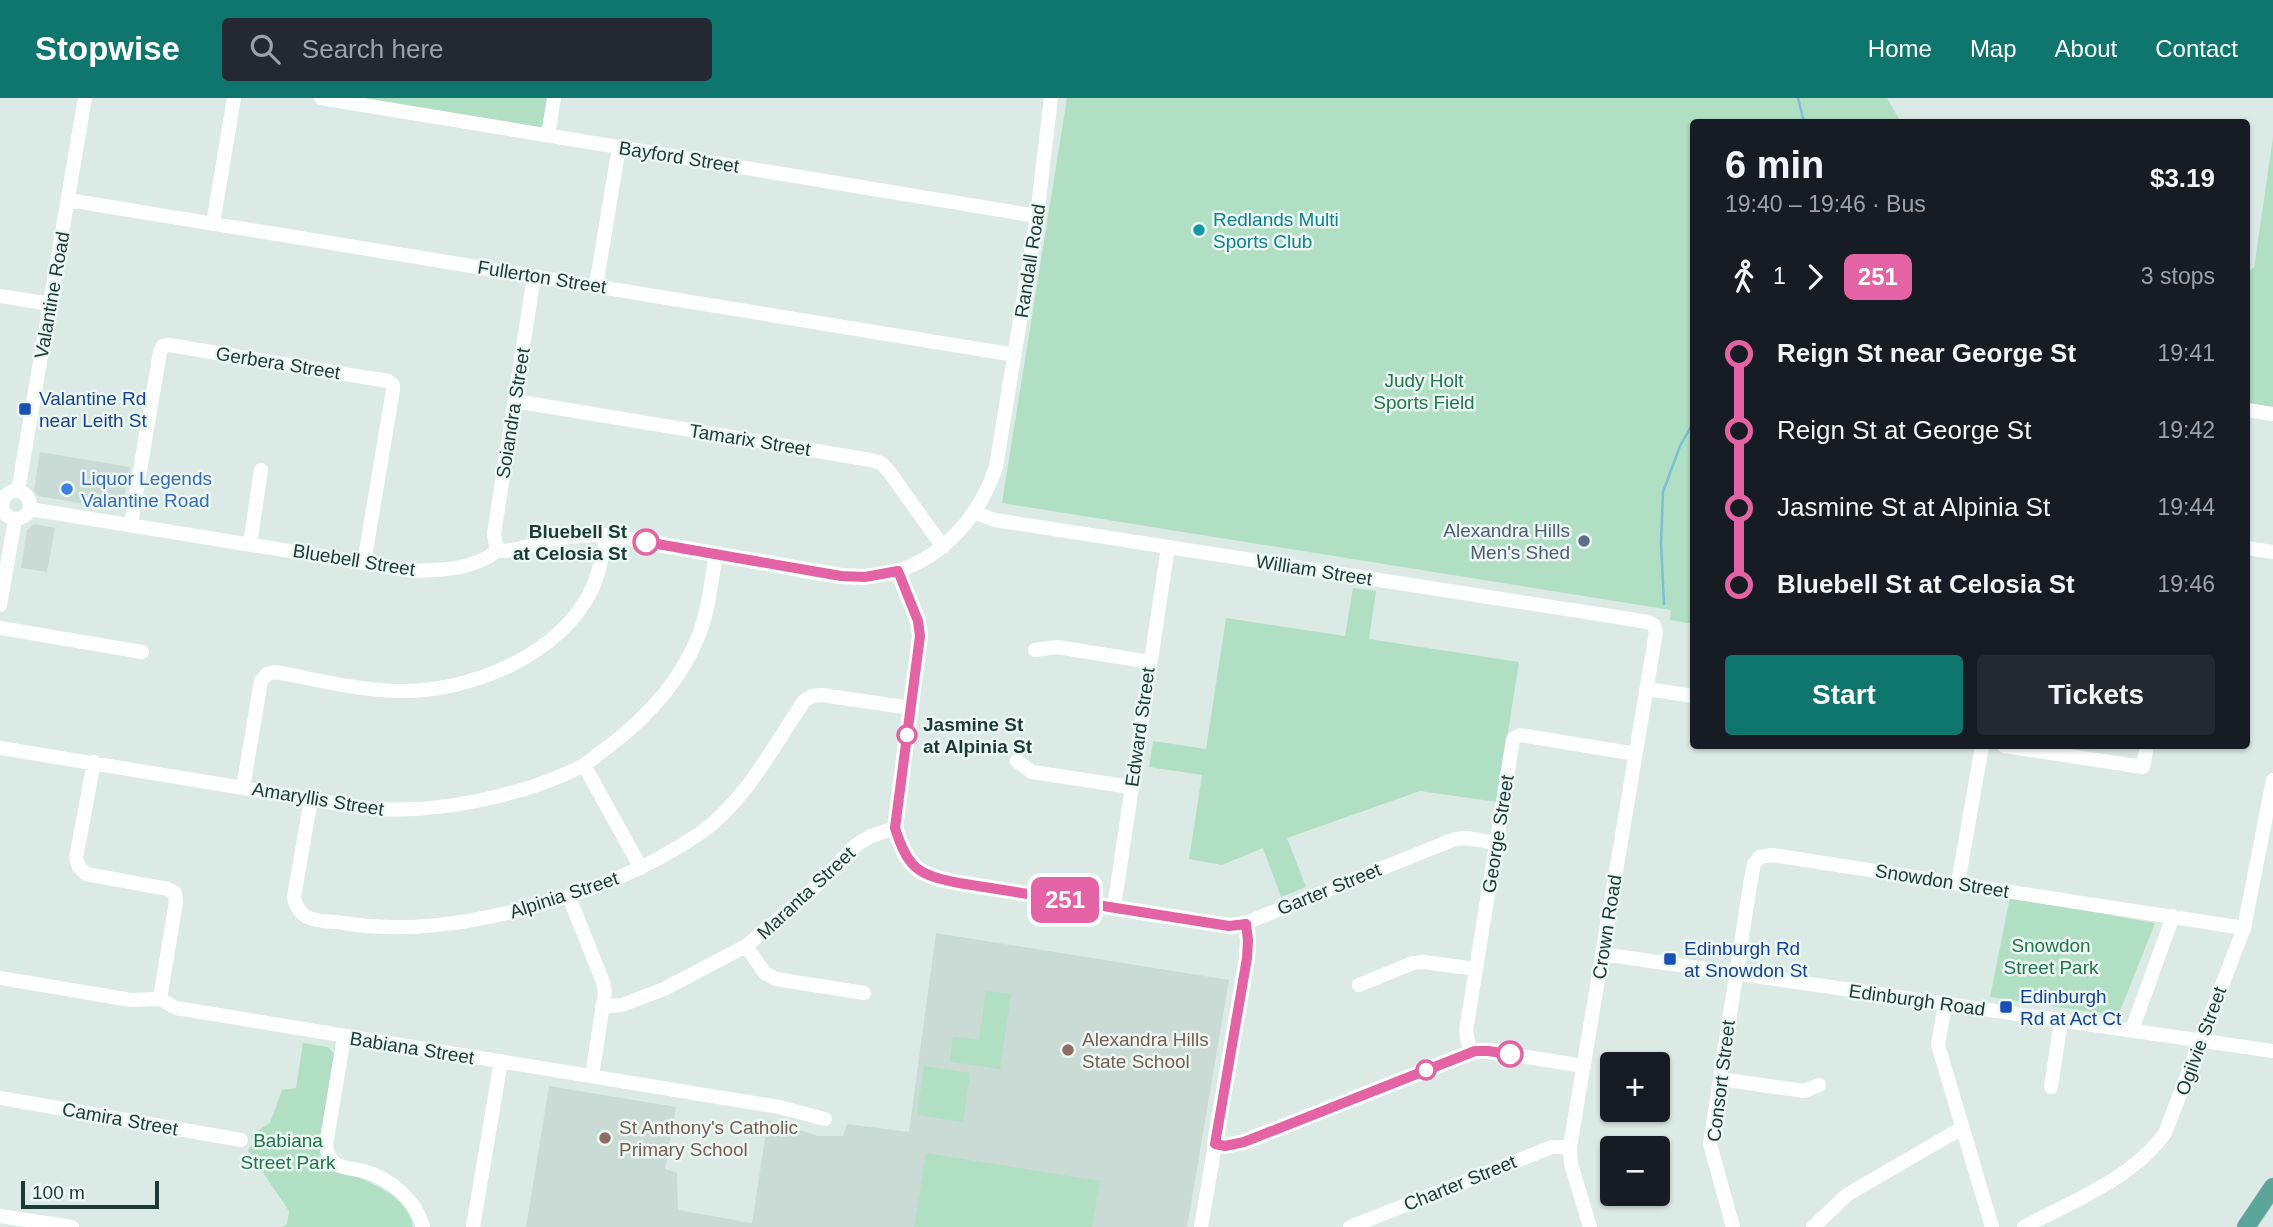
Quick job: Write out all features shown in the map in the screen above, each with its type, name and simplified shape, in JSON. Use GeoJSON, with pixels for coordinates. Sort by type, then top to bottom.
{"type":"FeatureCollection","features":[{"type":"Feature","properties":{"kind":"main road"},"geometry":{"type":"LineString","coordinates":[[2246,1227],[2273,1188]]}},
{"type":"Feature","properties":{"kind":"street","name":"Valantine Road"},"geometry":{"type":"LineString","coordinates":[[18,491],[85,98]]}},
{"type":"Feature","properties":{"kind":"street"},"geometry":{"type":"LineString","coordinates":[[213,223],[234,98]]}},
{"type":"Feature","properties":{"kind":"street","name":"Bayford Street"},"geometry":{"type":"LineString","coordinates":[[321,98],[1037,216]]}},
{"type":"Feature","properties":{"kind":"street"},"geometry":{"type":"LineString","coordinates":[[548,135],[554,98]]}},
{"type":"Feature","properties":{"kind":"street","name":"Randall Road"},"geometry":{"type":"LineString","coordinates":[[1004,424],[1037,216],[1051,98]]}},
{"type":"Feature","properties":{"kind":"street"},"geometry":{"type":"LineString","coordinates":[[596,286],[619,147]]}},
{"type":"Feature","properties":{"kind":"street","name":"Fullerton Street"},"geometry":{"type":"LineString","coordinates":[[68,200],[1015,355]]}},
{"type":"Feature","properties":{"kind":"street","name":"Soiandra Street"},"geometry":{"type":"LineString","coordinates":[[497,551],[494,534],[534,276]]}},
{"type":"Feature","properties":{"kind":"street"},"geometry":{"type":"LineString","coordinates":[[0,296],[51,304]]}},
{"type":"Feature","properties":{"kind":"street","name":"Gerbera Street"},"geometry":{"type":"LineString","coordinates":[[131,524],[163,346],[388,381],[393,385],[393,390],[364,563]]}},
{"type":"Feature","properties":{"kind":"street","name":"Tamarix Street"},"geometry":{"type":"LineString","coordinates":[[514,401],[881,463],[943,547]]}},
{"type":"Feature","properties":{"kind":"street"},"geometry":{"type":"LineString","coordinates":[[2250,410],[2273,414]]}},
{"type":"Feature","properties":{"kind":"street","name":"Bluebell Street"},"geometry":{"type":"LineString","coordinates":[[30,509],[413,571],[446,570],[484,560],[497,551],[511,552],[549,540],[581,535],[607,536],[854,577],[898,571],[919,563],[943,547],[975,513],[988,490],[996,467],[1004,424]]}},
{"type":"Feature","properties":{"kind":"street"},"geometry":{"type":"LineString","coordinates":[[250,544],[261,470]]}},
{"type":"Feature","properties":{"kind":"street"},"geometry":{"type":"LineString","coordinates":[[18,491],[30,499],[30,509],[25,517],[15,520],[7,516],[1,505],[5,496],[18,491]]}},
{"type":"Feature","properties":{"kind":"street","name":"William Street"},"geometry":{"type":"LineString","coordinates":[[975,513],[995,520],[1654,625]]}},
{"type":"Feature","properties":{"kind":"street"},"geometry":{"type":"LineString","coordinates":[[0,605],[15,520]]}},
{"type":"Feature","properties":{"kind":"street"},"geometry":{"type":"LineString","coordinates":[[243,788],[261,681],[267,674],[275,672],[376,690],[398,691],[436,688],[496,671],[536,652],[570,621],[592,588],[607,536]]}},
{"type":"Feature","properties":{"kind":"street","name":"Edward Street"},"geometry":{"type":"LineString","coordinates":[[1114,907],[1168,547]]}},
{"type":"Feature","properties":{"kind":"street"},"geometry":{"type":"LineString","coordinates":[[2250,548],[2273,552]]}},
{"type":"Feature","properties":{"kind":"street","name":"Amaryllis Street"},"geometry":{"type":"LineString","coordinates":[[0,748],[394,811],[446,807],[520,790],[584,765],[648,713],[668,689],[687,661],[702,626],[716,554]]}},
{"type":"Feature","properties":{"kind":"street"},"geometry":{"type":"LineString","coordinates":[[895,828],[919,644],[919,628],[898,571]]}},
{"type":"Feature","properties":{"kind":"street","name":"Crown Road"},"geometry":{"type":"LineString","coordinates":[[1590,1227],[1572,1164],[1570,1147],[1647,689],[1656,632],[1654,625]]}},
{"type":"Feature","properties":{"kind":"street"},"geometry":{"type":"LineString","coordinates":[[0,628],[142,652]]}},
{"type":"Feature","properties":{"kind":"street"},"geometry":{"type":"LineString","coordinates":[[1035,650],[1057,647],[1150,662]]}},
{"type":"Feature","properties":{"kind":"street"},"geometry":{"type":"LineString","coordinates":[[1647,689],[1690,695]]}},
{"type":"Feature","properties":{"kind":"street","name":"Alpinia Street"},"geometry":{"type":"LineString","coordinates":[[311,799],[294,897],[296,909],[305,917],[359,926],[441,926],[480,920],[569,897],[641,868],[700,832],[720,817],[741,795],[804,701],[812,696],[822,695],[911,708]]}},
{"type":"Feature","properties":{"kind":"street","name":"George Street"},"geometry":{"type":"LineString","coordinates":[[1470,1053],[1466,1036],[1513,739],[1520,735],[1636,754]]}},
{"type":"Feature","properties":{"kind":"street"},"geometry":{"type":"LineString","coordinates":[[1958,883],[1981,749]]}},
{"type":"Feature","properties":{"kind":"street"},"geometry":{"type":"LineString","coordinates":[[2024,749],[2143,767],[2146,749]]}},
{"type":"Feature","properties":{"kind":"street"},"geometry":{"type":"LineString","coordinates":[[1017,761],[1032,772],[1131,787]]}},
{"type":"Feature","properties":{"kind":"street"},"geometry":{"type":"LineString","coordinates":[[94,762],[76,858],[79,867],[86,874],[168,889],[175,894],[176,902],[160,999]]}},
{"type":"Feature","properties":{"kind":"street"},"geometry":{"type":"LineString","coordinates":[[584,765],[641,868]]}},
{"type":"Feature","properties":{"kind":"street","name":"Ogilvie Street"},"geometry":{"type":"LineString","coordinates":[[2024,1227],[2115,1178],[2154,1150],[2165,1133],[2244,928],[2273,780]]}},
{"type":"Feature","properties":{"kind":"street","name":"Garter Street"},"geometry":{"type":"LineString","coordinates":[[895,828],[908,862],[926,875],[959,883],[1229,926],[1246,924],[1455,839],[1467,838],[1497,843]]}},
{"type":"Feature","properties":{"kind":"street","name":"Maranta Street"},"geometry":{"type":"LineString","coordinates":[[602,1007],[622,1004],[664,989],[747,946],[808,894],[856,845],[871,836],[895,828]]}},
{"type":"Feature","properties":{"kind":"street","name":"Snowdon Street"},"geometry":{"type":"LineString","coordinates":[[1736,974],[1754,864],[1760,857],[1772,855],[2244,928]]}},
{"type":"Feature","properties":{"kind":"street"},"geometry":{"type":"LineString","coordinates":[[569,897],[605,992],[592,1076]]}},
{"type":"Feature","properties":{"kind":"street"},"geometry":{"type":"LineString","coordinates":[[2132,1030],[2173,916]]}},
{"type":"Feature","properties":{"kind":"street"},"geometry":{"type":"LineString","coordinates":[[1201,1227],[1247,958],[1246,924]]}},
{"type":"Feature","properties":{"kind":"street"},"geometry":{"type":"LineString","coordinates":[[747,946],[765,973],[776,979],[864,993]]}},
{"type":"Feature","properties":{"kind":"street","name":"Edinburgh Road"},"geometry":{"type":"LineString","coordinates":[[1602,954],[2273,1051]]}},
{"type":"Feature","properties":{"kind":"street"},"geometry":{"type":"LineString","coordinates":[[1359,985],[1413,963],[1476,969]]}},
{"type":"Feature","properties":{"kind":"street","name":"Consort Street"},"geometry":{"type":"LineString","coordinates":[[1733,1227],[1710,1144],[1736,974]]}},
{"type":"Feature","properties":{"kind":"street","name":"Babiana Street"},"geometry":{"type":"LineString","coordinates":[[0,978],[131,1000],[160,999],[176,1008],[779,1107],[825,1119]]}},
{"type":"Feature","properties":{"kind":"street"},"geometry":{"type":"LineString","coordinates":[[1945,1005],[1938,1045],[1992,1227]]}},
{"type":"Feature","properties":{"kind":"street"},"geometry":{"type":"LineString","coordinates":[[2051,1087],[2061,1021]]}},
{"type":"Feature","properties":{"kind":"street"},"geometry":{"type":"LineString","coordinates":[[344,1037],[327,1152],[334,1163],[380,1177],[393,1186],[417,1210],[423,1227]]}},
{"type":"Feature","properties":{"kind":"street"},"geometry":{"type":"LineString","coordinates":[[1215,1144],[1225,1146],[1244,1142],[1470,1053],[1488,1051],[1584,1066]]}},
{"type":"Feature","properties":{"kind":"street"},"geometry":{"type":"LineString","coordinates":[[474,1227],[500,1061]]}},
{"type":"Feature","properties":{"kind":"street"},"geometry":{"type":"LineString","coordinates":[[1720,1079],[1804,1091],[1819,1085]]}},
{"type":"Feature","properties":{"kind":"street","name":"Camira Street"},"geometry":{"type":"LineString","coordinates":[[0,1098],[241,1140]]}},
{"type":"Feature","properties":{"kind":"street"},"geometry":{"type":"LineString","coordinates":[[1813,1227],[1848,1194],[1962,1128]]}},
{"type":"Feature","properties":{"kind":"street","name":"Charter Street"},"geometry":{"type":"LineString","coordinates":[[1350,1227],[1552,1147],[1570,1147]]}},
{"type":"Feature","properties":{"kind":"street"},"geometry":{"type":"LineString","coordinates":[[0,1216],[72,1227]]}},
{"type":"Feature","properties":{"kind":"shaded area"},"geometry":{"type":"Polygon","coordinates":[[[40,452],[130,467],[122,507],[114,509],[38,496],[34,490],[40,452]]]}},
{"type":"Feature","properties":{"kind":"shaded area"},"geometry":{"type":"Polygon","coordinates":[[[34,524],[55,528],[47,572],[21,568],[27,530],[34,524]]]}},
{"type":"Feature","properties":{"kind":"shaded area","name":"Alexandra Hills State School"},"geometry":{"type":"Polygon","coordinates":[[[936,933],[1229,980],[1187,1227],[526,1227],[549,1086],[676,1107],[665,1169],[677,1173],[678,1210],[752,1223],[768,1120],[818,1136],[843,1136],[847,1124],[909,1132],[936,933]]]}},
{"type":"Feature","properties":{"kind":"green space"},"geometry":{"type":"Polygon","coordinates":[[[321,98],[554,98],[548,135],[321,98]]]}},
{"type":"Feature","properties":{"kind":"green space","name":"Judy Holt Sports Field"},"geometry":{"type":"Polygon","coordinates":[[[1067,98],[1887,98],[1899,119],[1690,119],[1690,623],[1670,620],[1671,610],[1002,503],[1067,98]]]}},
{"type":"Feature","properties":{"kind":"green space"},"geometry":{"type":"Polygon","coordinates":[[[2273,137],[2273,407],[2250,403],[2250,270],[2254,268],[2273,137]]]}},
{"type":"Feature","properties":{"kind":"green space"},"geometry":{"type":"Polygon","coordinates":[[[1353,588],[1376,591],[1369,639],[1519,662],[1497,802],[1420,791],[1287,838],[1306,887],[1281,897],[1263,848],[1222,865],[1189,859],[1202,775],[1149,767],[1153,741],[1206,749],[1226,618],[1345,636],[1353,588]]]}},
{"type":"Feature","properties":{"kind":"green space","name":"Snowdon Street Park"},"geometry":{"type":"Polygon","coordinates":[[[2010,897],[2155,923],[2118,1016],[1990,997],[2010,897]]]}},
{"type":"Feature","properties":{"kind":"green space"},"geometry":{"type":"Polygon","coordinates":[[[986,991],[1011,994],[1000,1069],[950,1060],[953,1037],[979,1040],[986,991]]]}},
{"type":"Feature","properties":{"kind":"green space","name":"Babiana Street Park"},"geometry":{"type":"Polygon","coordinates":[[[303,1043],[328,1047],[334,1054],[320,1149],[324,1161],[331,1167],[388,1192],[404,1207],[413,1227],[282,1227],[287,1224],[289,1211],[248,1150],[253,1143],[251,1135],[270,1123],[282,1090],[296,1088],[303,1043]]]}},
{"type":"Feature","properties":{"kind":"green space"},"geometry":{"type":"Polygon","coordinates":[[[924,1066],[970,1073],[963,1122],[917,1115],[924,1066]]]}},
{"type":"Feature","properties":{"kind":"green space"},"geometry":{"type":"Polygon","coordinates":[[[926,1153],[1100,1181],[1092,1227],[914,1227],[926,1153]]]}},
{"type":"Feature","properties":{"kind":"waterway"},"geometry":{"type":"LineString","coordinates":[[1798,98],[1803,119]]}},
{"type":"Feature","properties":{"kind":"waterway"},"geometry":{"type":"LineString","coordinates":[[1664,604],[1661,543],[1663,492],[1680,446],[1690,428]]}},
{"type":"Feature","properties":{"kind":"bus line","name":"251"},"geometry":{"type":"LineString","coordinates":[[646,542],[841,576],[865,577],[898,571],[918,621],[920,636],[895,828],[904,855],[918,871],[936,879],[959,883],[1229,926],[1246,924],[1247,958],[1215,1144],[1225,1146],[1244,1142],[1475,1051],[1510,1054]]}},
{"type":"Feature","properties":{"kind":"place","name":"Redlands Multi Sports Club"},"geometry":{"type":"Point","coordinates":[1199,230]}},
{"type":"Feature","properties":{"kind":"place","name":"Valantine Rd near Leith St"},"geometry":{"type":"Point","coordinates":[25,409]}},
{"type":"Feature","properties":{"kind":"place","name":"Liquor Legends Valantine Road"},"geometry":{"type":"Point","coordinates":[67,489]}},
{"type":"Feature","properties":{"kind":"place","name":"Alexandra Hills Men's Shed"},"geometry":{"type":"Point","coordinates":[1584,541]}},
{"type":"Feature","properties":{"kind":"place","name":"Bluebell St at Celosia St"},"geometry":{"type":"Point","coordinates":[646,542]}},
{"type":"Feature","properties":{"kind":"place","name":"Jasmine St at Alpinia St"},"geometry":{"type":"Point","coordinates":[907,735]}},
{"type":"Feature","properties":{"kind":"place","name":"Edinburgh Rd at Snowdon St"},"geometry":{"type":"Point","coordinates":[1670,959]}},
{"type":"Feature","properties":{"kind":"place","name":"Edinburgh Rd at Act Ct"},"geometry":{"type":"Point","coordinates":[2006,1007]}},
{"type":"Feature","properties":{"kind":"place","name":"Alexandra Hills State School"},"geometry":{"type":"Point","coordinates":[1068,1050]}},
{"type":"Feature","properties":{"kind":"place","name":"St Anthony's Catholic Primary School"},"geometry":{"type":"Point","coordinates":[605,1138]}}]}
